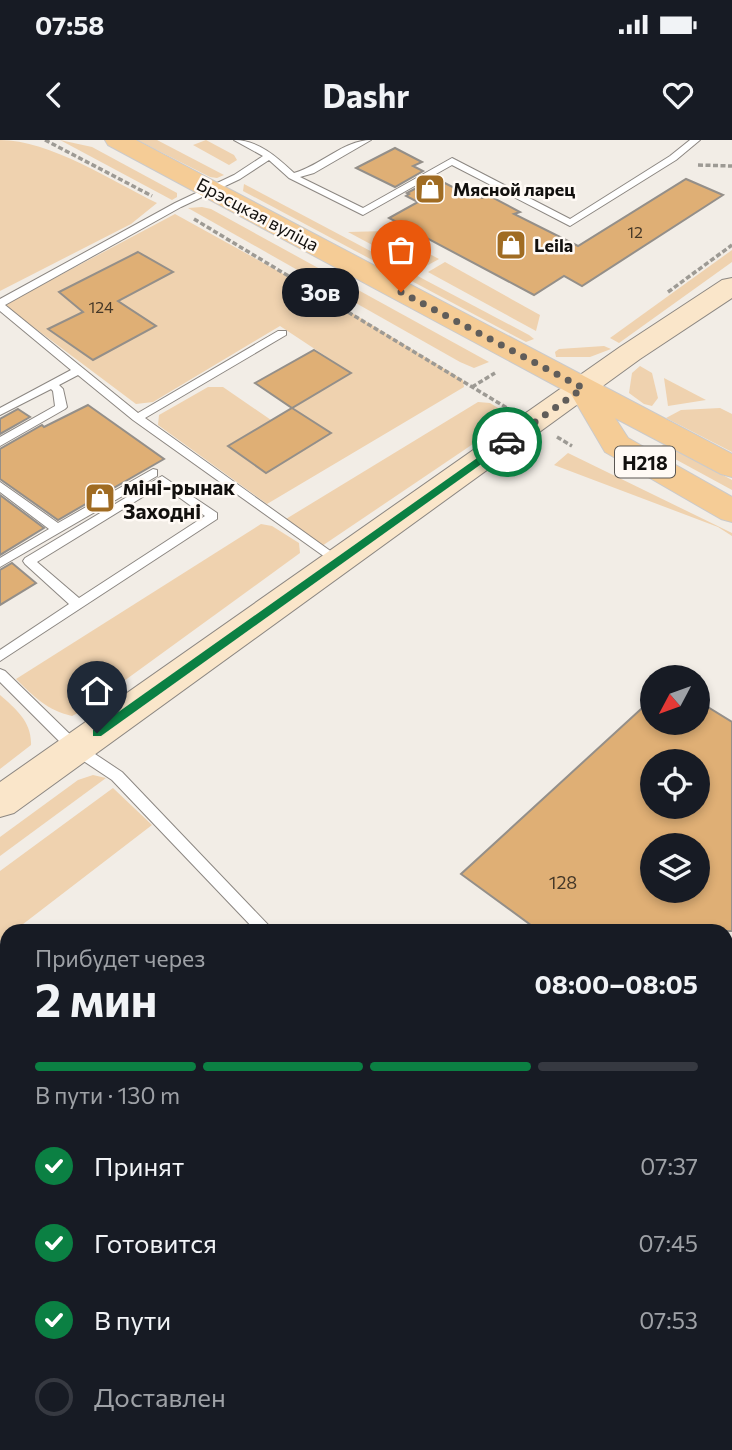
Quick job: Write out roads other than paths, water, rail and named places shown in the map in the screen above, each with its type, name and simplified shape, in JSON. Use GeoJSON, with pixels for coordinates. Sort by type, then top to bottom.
{"type":"FeatureCollection","features":[{"type":"Feature","properties":{"kind":"main road","name":"Брэсцкая вуліца"},"geometry":{"type":"LineString","coordinates":[[117,140],[732,467]]}},
{"type":"Feature","properties":{"kind":"main road","name":"Н218"},"geometry":{"type":"LineString","coordinates":[[583,388],[616,445],[732,511]]}},
{"type":"Feature","properties":{"kind":"street"},"geometry":{"type":"LineString","coordinates":[[0,802],[630,353],[732,286]]}},
{"type":"Feature","properties":{"kind":"lane"},"geometry":{"type":"LineString","coordinates":[[238,140],[270,156],[292,176],[363,212],[452,161],[570,223],[673,158],[696,140]]}},
{"type":"Feature","properties":{"kind":"lane"},"geometry":{"type":"LineString","coordinates":[[292,176],[310,171],[367,140]]}},
{"type":"Feature","properties":{"kind":"lane"},"geometry":{"type":"LineString","coordinates":[[270,156],[0,304],[137,418],[339,562]]}},
{"type":"Feature","properties":{"kind":"lane"},"geometry":{"type":"LineString","coordinates":[[137,418],[282,333]]}},
{"type":"Feature","properties":{"kind":"lane"},"geometry":{"type":"LineString","coordinates":[[0,412],[79,370]]}},
{"type":"Feature","properties":{"kind":"lane"},"geometry":{"type":"LineString","coordinates":[[0,442],[61,407],[58,389],[51,385]]}},
{"type":"Feature","properties":{"kind":"lane"},"geometry":{"type":"LineString","coordinates":[[0,563],[153,473]]}},
{"type":"Feature","properties":{"kind":"lane"},"geometry":{"type":"LineString","coordinates":[[0,656],[213,516],[162,480],[29,561],[77,604]]}},
{"type":"Feature","properties":{"kind":"lane"},"geometry":{"type":"LineString","coordinates":[[0,486],[58,529]]}},
{"type":"Feature","properties":{"kind":"lane"},"geometry":{"type":"LineString","coordinates":[[0,674],[75,748],[117,776],[259,924]]}},
{"type":"Feature","properties":{"kind":"place","name":"Мясной ларец"},"geometry":{"type":"Point","coordinates":[430,189]}},
{"type":"Feature","properties":{"kind":"place","name":"Leila"},"geometry":{"type":"Point","coordinates":[511,245]}},
{"type":"Feature","properties":{"kind":"place","name":"Зов"},"geometry":{"type":"Point","coordinates":[401,292]}},
{"type":"Feature","properties":{"kind":"place","name":"міні-рынак Заходні"},"geometry":{"type":"Point","coordinates":[100,498]}}]}
